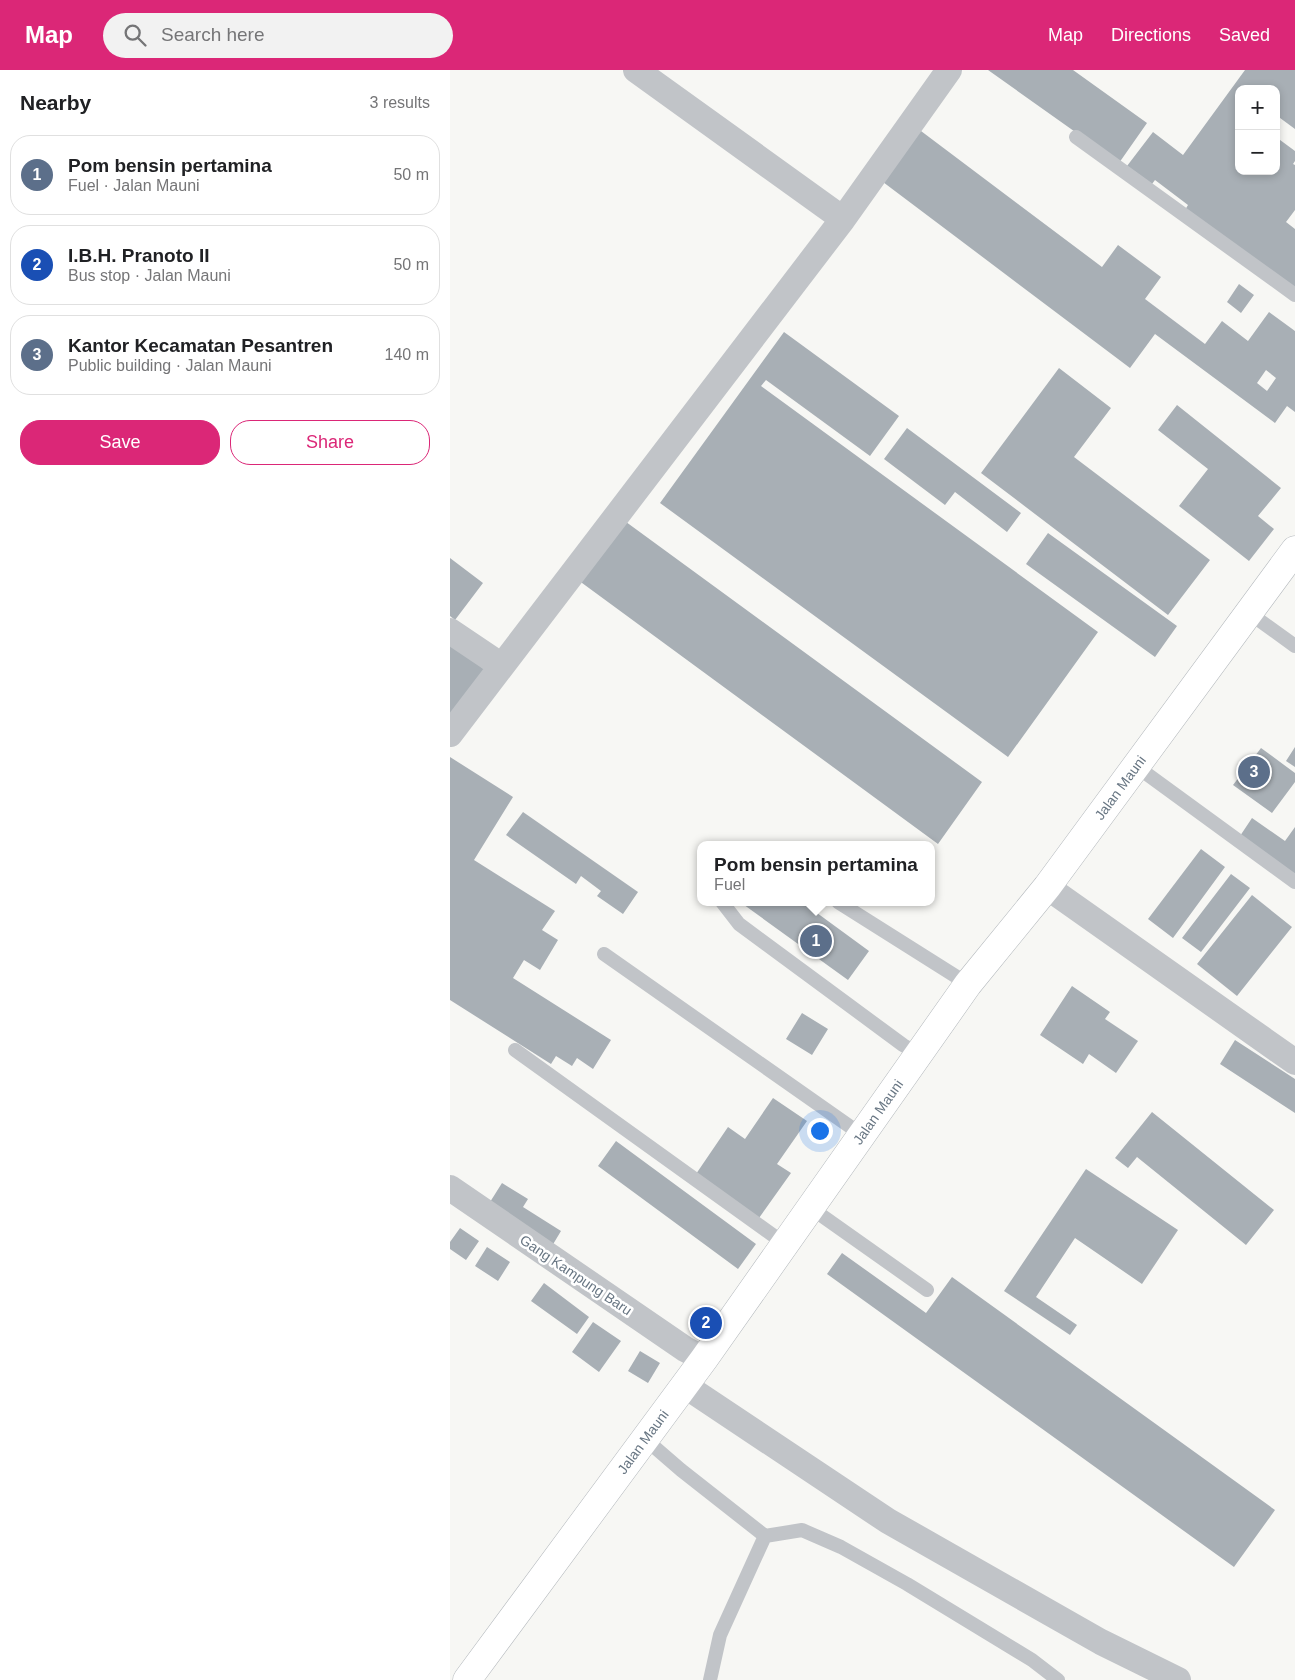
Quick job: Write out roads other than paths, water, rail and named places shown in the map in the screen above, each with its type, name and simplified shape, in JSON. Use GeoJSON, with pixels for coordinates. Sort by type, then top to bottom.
{"type":"FeatureCollection","features":[{"type":"Feature","properties":{"kind":"main road","name":"Jalan Mauni"},"geometry":{"type":"LineString","coordinates":[[467,1680],[644,1438],[704,1360],[968,984],[1047,887],[1295,550]]}},
{"type":"Feature","properties":{"kind":"street"},"geometry":{"type":"LineString","coordinates":[[636,70],[842,219]]}},
{"type":"Feature","properties":{"kind":"street"},"geometry":{"type":"LineString","coordinates":[[450,734],[842,219],[949,70]]}},
{"type":"Feature","properties":{"kind":"street"},"geometry":{"type":"LineString","coordinates":[[450,631],[502,666]]}},
{"type":"Feature","properties":{"kind":"street"},"geometry":{"type":"LineString","coordinates":[[1047,887],[1295,1062]]}},
{"type":"Feature","properties":{"kind":"street","name":"Gang Kampung Baru"},"geometry":{"type":"LineString","coordinates":[[450,1188],[685,1349],[704,1360]]}},
{"type":"Feature","properties":{"kind":"street"},"geometry":{"type":"LineString","coordinates":[[684,1385],[888,1521],[1101,1642],[1178,1680]]}},
{"type":"Feature","properties":{"kind":"lane"},"geometry":{"type":"LineString","coordinates":[[1076,137],[1295,295]]}},
{"type":"Feature","properties":{"kind":"lane"},"geometry":{"type":"LineString","coordinates":[[1248,612],[1295,646]]}},
{"type":"Feature","properties":{"kind":"lane"},"geometry":{"type":"LineString","coordinates":[[1136,766],[1295,882]]}},
{"type":"Feature","properties":{"kind":"lane"},"geometry":{"type":"LineString","coordinates":[[725,906],[739,924],[903,1045],[918,1054]]}},
{"type":"Feature","properties":{"kind":"lane"},"geometry":{"type":"LineString","coordinates":[[844,906],[968,984]]}},
{"type":"Feature","properties":{"kind":"lane"},"geometry":{"type":"LineString","coordinates":[[604,954],[862,1135]]}},
{"type":"Feature","properties":{"kind":"lane"},"geometry":{"type":"LineString","coordinates":[[515,1050],[785,1244]]}},
{"type":"Feature","properties":{"kind":"lane"},"geometry":{"type":"LineString","coordinates":[[811,1208],[927,1290]]}},
{"type":"Feature","properties":{"kind":"lane"},"geometry":{"type":"LineString","coordinates":[[644,1438],[765,1536],[802,1530],[841,1547],[915,1589],[1032,1660],[1058,1680]]}},
{"type":"Feature","properties":{"kind":"lane"},"geometry":{"type":"LineString","coordinates":[[710,1680],[720,1635],[765,1536]]}},
{"type":"Feature","properties":{"kind":"place","name":"Kantor Kecamatan Pesantren"},"geometry":{"type":"Point","coordinates":[1254,772]}},
{"type":"Feature","properties":{"kind":"place","name":"Pom bensin pertamina"},"geometry":{"type":"Point","coordinates":[816,941]}},
{"type":"Feature","properties":{"kind":"place","name":"I.B.H. Pranoto II"},"geometry":{"type":"Point","coordinates":[706,1323]}}]}
